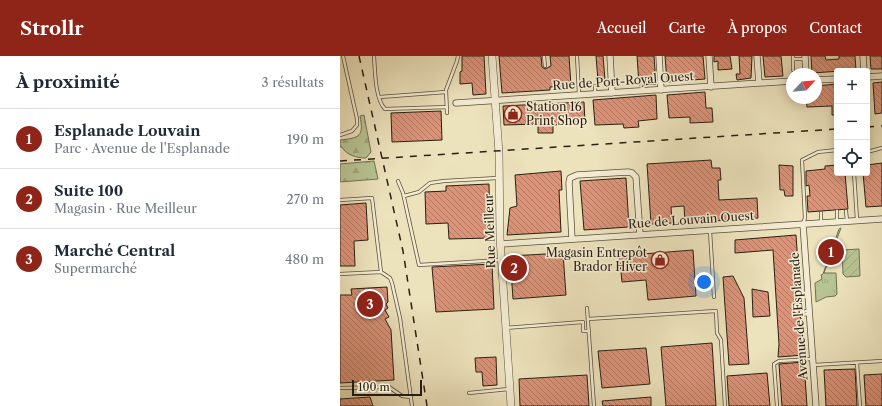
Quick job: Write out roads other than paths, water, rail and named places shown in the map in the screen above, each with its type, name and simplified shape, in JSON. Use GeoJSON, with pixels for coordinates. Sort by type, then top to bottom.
{"type":"FeatureCollection","features":[{"type":"Feature","properties":{"kind":"street","name":"Rue Meilleur"},"geometry":{"type":"LineString","coordinates":[[492,56],[501,244],[511,406]]}},
{"type":"Feature","properties":{"kind":"street"},"geometry":{"type":"LineString","coordinates":[[610,56],[612,93]]}},
{"type":"Feature","properties":{"kind":"street"},"geometry":{"type":"LineString","coordinates":[[659,56],[661,90]]}},
{"type":"Feature","properties":{"kind":"street"},"geometry":{"type":"LineString","coordinates":[[709,56],[711,87]]}},
{"type":"Feature","properties":{"kind":"street"},"geometry":{"type":"LineString","coordinates":[[757,56],[760,70],[759,83]]}},
{"type":"Feature","properties":{"kind":"street"},"geometry":{"type":"LineString","coordinates":[[863,56],[864,68]]}},
{"type":"Feature","properties":{"kind":"street"},"geometry":{"type":"LineString","coordinates":[[805,57],[806,68]]}},
{"type":"Feature","properties":{"kind":"street"},"geometry":{"type":"LineString","coordinates":[[870,77],[882,76]]}},
{"type":"Feature","properties":{"kind":"street"},"geometry":{"type":"LineString","coordinates":[[822,80],[834,79]]}},
{"type":"Feature","properties":{"kind":"street","name":"Rue de Port-Royal Ouest"},"geometry":{"type":"LineString","coordinates":[[456,103],[786,82]]}},
{"type":"Feature","properties":{"kind":"street"},"geometry":{"type":"LineString","coordinates":[[572,239],[569,184],[571,178],[577,175],[633,173],[636,178],[640,235]]}},
{"type":"Feature","properties":{"kind":"street","name":"Rue de Louvain Ouest"},"geometry":{"type":"LineString","coordinates":[[501,244],[882,219]]}},
{"type":"Feature","properties":{"kind":"street","name":"Avenue de l'Esplanade"},"geometry":{"type":"LineString","coordinates":[[803,224],[816,406]]}},
{"type":"Feature","properties":{"kind":"lane"},"geometry":{"type":"LineString","coordinates":[[340,57],[343,56],[358,121],[352,131],[340,135]]}},
{"type":"Feature","properties":{"kind":"lane"},"geometry":{"type":"LineString","coordinates":[[374,56],[375,77],[382,107],[387,110],[446,107]]}},
{"type":"Feature","properties":{"kind":"lane"},"geometry":{"type":"LineString","coordinates":[[447,113],[446,92],[458,56]]}},
{"type":"Feature","properties":{"kind":"lane"},"geometry":{"type":"LineString","coordinates":[[544,56],[544,66]]}},
{"type":"Feature","properties":{"kind":"lane"},"geometry":{"type":"LineString","coordinates":[[577,56],[579,95]]}},
{"type":"Feature","properties":{"kind":"lane"},"geometry":{"type":"LineString","coordinates":[[793,58],[805,57]]}},
{"type":"Feature","properties":{"kind":"lane"},"geometry":{"type":"LineString","coordinates":[[595,86],[595,94]]}},
{"type":"Feature","properties":{"kind":"lane"},"geometry":{"type":"LineString","coordinates":[[380,97],[446,92]]}},
{"type":"Feature","properties":{"kind":"lane"},"geometry":{"type":"LineString","coordinates":[[446,103],[456,103]]}},
{"type":"Feature","properties":{"kind":"lane"},"geometry":{"type":"LineString","coordinates":[[870,151],[882,148]]}},
{"type":"Feature","properties":{"kind":"lane"},"geometry":{"type":"LineString","coordinates":[[803,224],[805,218],[802,160],[818,152],[834,150]]}},
{"type":"Feature","properties":{"kind":"lane"},"geometry":{"type":"LineString","coordinates":[[854,176],[857,220]]}},
{"type":"Feature","properties":{"kind":"lane"},"geometry":{"type":"LineString","coordinates":[[404,196],[419,192],[426,185],[437,182],[499,178]]}},
{"type":"Feature","properties":{"kind":"lane"},"geometry":{"type":"LineString","coordinates":[[398,180],[404,196],[419,265],[502,260]]}},
{"type":"Feature","properties":{"kind":"lane"},"geometry":{"type":"LineString","coordinates":[[340,200],[372,198],[381,272]]}},
{"type":"Feature","properties":{"kind":"lane"},"geometry":{"type":"LineString","coordinates":[[846,211],[847,221]]}},
{"type":"Feature","properties":{"kind":"lane"},"geometry":{"type":"LineString","coordinates":[[837,212],[837,222]]}},
{"type":"Feature","properties":{"kind":"lane"},"geometry":{"type":"LineString","coordinates":[[821,213],[822,223]]}},
{"type":"Feature","properties":{"kind":"lane"},"geometry":{"type":"LineString","coordinates":[[710,230],[714,298]]}},
{"type":"Feature","properties":{"kind":"lane"},"geometry":{"type":"LineString","coordinates":[[340,274],[381,272],[388,276],[392,283],[400,318],[412,406]]}},
{"type":"Feature","properties":{"kind":"lane"},"geometry":{"type":"LineString","coordinates":[[587,308],[594,406]]}},
{"type":"Feature","properties":{"kind":"lane"},"geometry":{"type":"LineString","coordinates":[[588,319],[716,311],[717,332],[721,340],[726,406]]}},
{"type":"Feature","properties":{"kind":"lane"},"geometry":{"type":"LineString","coordinates":[[801,313],[809,313]]}},
{"type":"Feature","properties":{"kind":"lane"},"geometry":{"type":"LineString","coordinates":[[506,328],[583,322],[583,331],[589,331]]}},
{"type":"Feature","properties":{"kind":"lane"},"geometry":{"type":"LineString","coordinates":[[777,406],[774,364],[779,361],[857,363],[882,361]]}},
{"type":"Feature","properties":{"kind":"lane"},"geometry":{"type":"LineString","coordinates":[[857,363],[860,406]]}},
{"type":"Feature","properties":{"kind":"lane"},"geometry":{"type":"LineString","coordinates":[[340,388],[389,387],[402,396],[411,397]]}},
{"type":"Feature","properties":{"kind":"lane"},"geometry":{"type":"LineString","coordinates":[[469,393],[510,389]]}},
{"type":"Feature","properties":{"kind":"railway"},"geometry":{"type":"LineString","coordinates":[[359,56],[403,251],[427,406]]}},
{"type":"Feature","properties":{"kind":"railway"},"geometry":{"type":"LineString","coordinates":[[870,127],[882,126]]}},
{"type":"Feature","properties":{"kind":"railway"},"geometry":{"type":"LineString","coordinates":[[340,161],[834,129]]}},
{"type":"Feature","properties":{"kind":"place","name":"Station 16 Print Shop"},"geometry":{"type":"Point","coordinates":[513,114]}},
{"type":"Feature","properties":{"kind":"place","name":"Esplanade Louvain"},"geometry":{"type":"Point","coordinates":[831,252]}},
{"type":"Feature","properties":{"kind":"place","name":"Magasin Entrepôt Brador Hiver"},"geometry":{"type":"Point","coordinates":[660,260]}},
{"type":"Feature","properties":{"kind":"place","name":"Suite 100"},"geometry":{"type":"Point","coordinates":[514,268]}},
{"type":"Feature","properties":{"kind":"place","name":"Marché Central"},"geometry":{"type":"Point","coordinates":[370,304]}}]}
